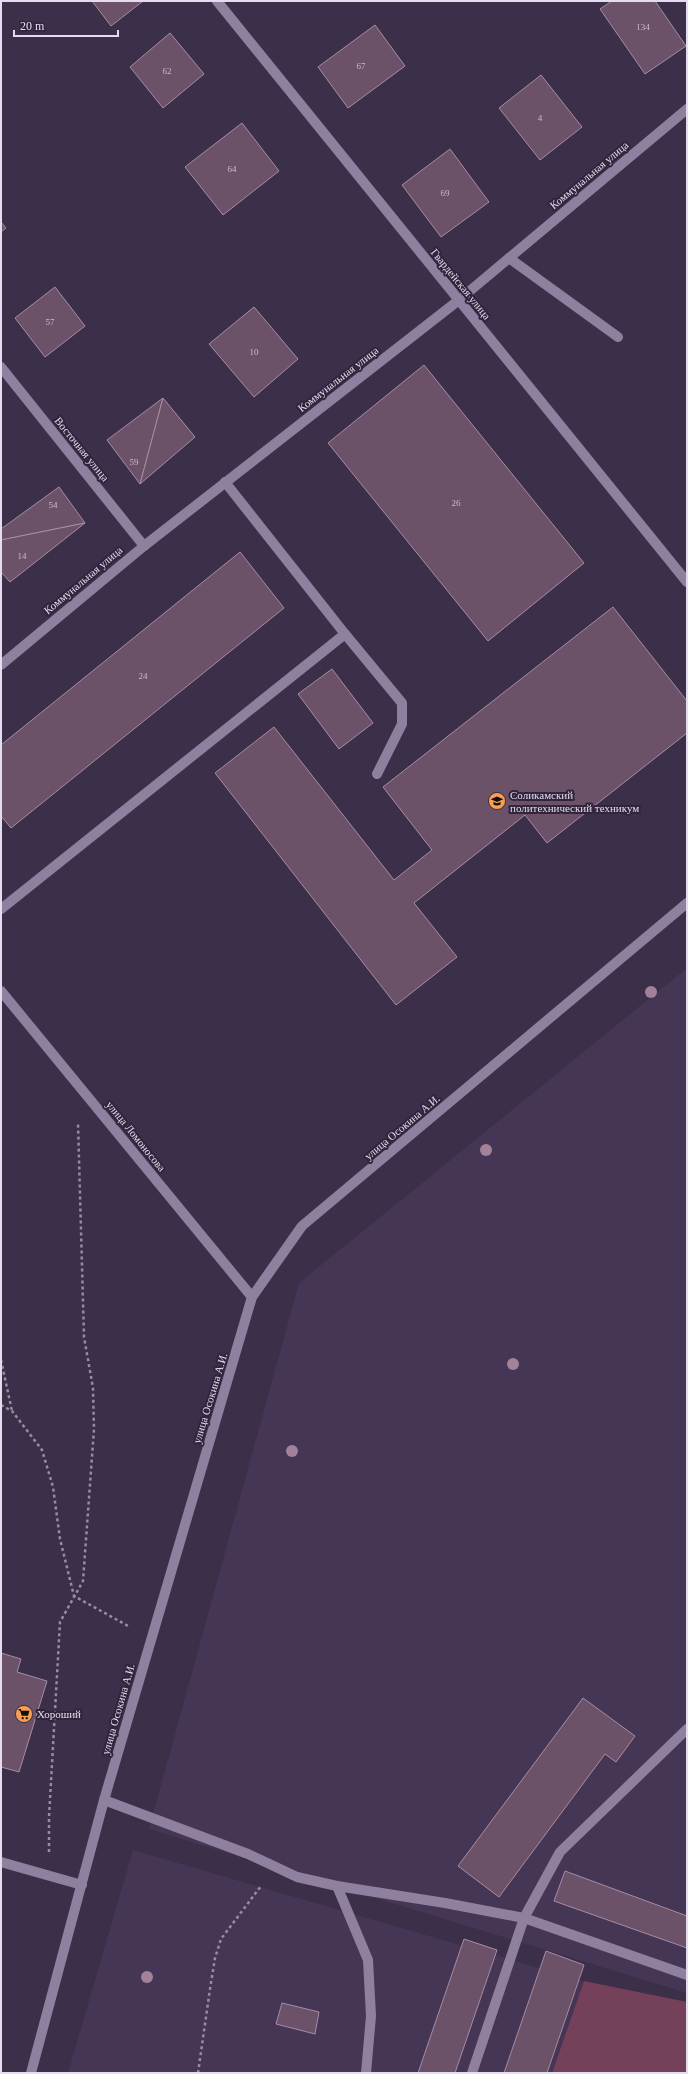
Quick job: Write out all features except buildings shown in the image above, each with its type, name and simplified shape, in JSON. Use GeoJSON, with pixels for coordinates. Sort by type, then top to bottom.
{"type":"FeatureCollection","features":[{"type":"Feature","properties":{"kind":"street","name":"Гвардейская улица"},"geometry":{"type":"LineString","coordinates":[[217,1],[687,582]]}},
{"type":"Feature","properties":{"kind":"street","name":"Коммунальная улица"},"geometry":{"type":"LineString","coordinates":[[1,665],[144,546],[459,300],[687,109]]}},
{"type":"Feature","properties":{"kind":"street"},"geometry":{"type":"LineString","coordinates":[[509,258],[618,337]]}},
{"type":"Feature","properties":{"kind":"street","name":"Восточная улица"},"geometry":{"type":"LineString","coordinates":[[1,367],[144,546]]}},
{"type":"Feature","properties":{"kind":"street"},"geometry":{"type":"LineString","coordinates":[[225,482],[345,634],[402,703],[402,724],[377,774]]}},
{"type":"Feature","properties":{"kind":"street"},"geometry":{"type":"LineString","coordinates":[[1,909],[345,634]]}},
{"type":"Feature","properties":{"kind":"street","name":"улица Осокина А.И."},"geometry":{"type":"LineString","coordinates":[[31,2073],[104,1800],[252,1297],[302,1226],[687,903]]}},
{"type":"Feature","properties":{"kind":"street","name":"улица Ломоносова"},"geometry":{"type":"LineString","coordinates":[[1,991],[252,1297]]}},
{"type":"Feature","properties":{"kind":"street"},"geometry":{"type":"LineString","coordinates":[[472,2073],[524,1918],[560,1852],[687,1729]]}},
{"type":"Feature","properties":{"kind":"street"},"geometry":{"type":"LineString","coordinates":[[104,1800],[248,1854],[297,1877],[337,1886],[524,1918],[687,1975]]}},
{"type":"Feature","properties":{"kind":"street"},"geometry":{"type":"LineString","coordinates":[[1,1862],[82,1885]]}},
{"type":"Feature","properties":{"kind":"street"},"geometry":{"type":"LineString","coordinates":[[337,1886],[368,1960],[372,2016],[366,2073]]}},
{"type":"Feature","properties":{"kind":"path"},"geometry":{"type":"LineString","coordinates":[[50,1876],[49,1817],[60,1622],[83,1581],[94,1429],[93,1388],[84,1337],[76,1083]]}},
{"type":"Feature","properties":{"kind":"path"},"geometry":{"type":"LineString","coordinates":[[1,1360],[12,1411]]}},
{"type":"Feature","properties":{"kind":"path"},"geometry":{"type":"LineString","coordinates":[[1,1405],[12,1411],[42,1450],[53,1487],[60,1539],[74,1596],[151,1639]]}},
{"type":"Feature","properties":{"kind":"path"},"geometry":{"type":"LineString","coordinates":[[198,2073],[212,1977],[221,1939],[249,1904],[275,1866]]}},
{"type":"Feature","properties":{"kind":"shaded area"},"geometry":{"type":"Polygon","coordinates":[[[687,968],[687,1993],[149,1829],[299,1283],[687,968]]]}},
{"type":"Feature","properties":{"kind":"shaded area"},"geometry":{"type":"Polygon","coordinates":[[[133,1850],[584,1981],[552,2073],[68,2073],[133,1850]]]}},
{"type":"Feature","properties":{"kind":"shaded area"},"geometry":{"type":"Polygon","coordinates":[[[584,1981],[687,2002],[687,2073],[552,2073],[584,1981]]]}},
{"type":"Feature","properties":{"kind":"place","name":"Соликамский политехнический техникум"},"geometry":{"type":"Point","coordinates":[497,801]}},
{"type":"Feature","properties":{"kind":"place","name":"Хороший"},"geometry":{"type":"Point","coordinates":[24,1714]}}]}
